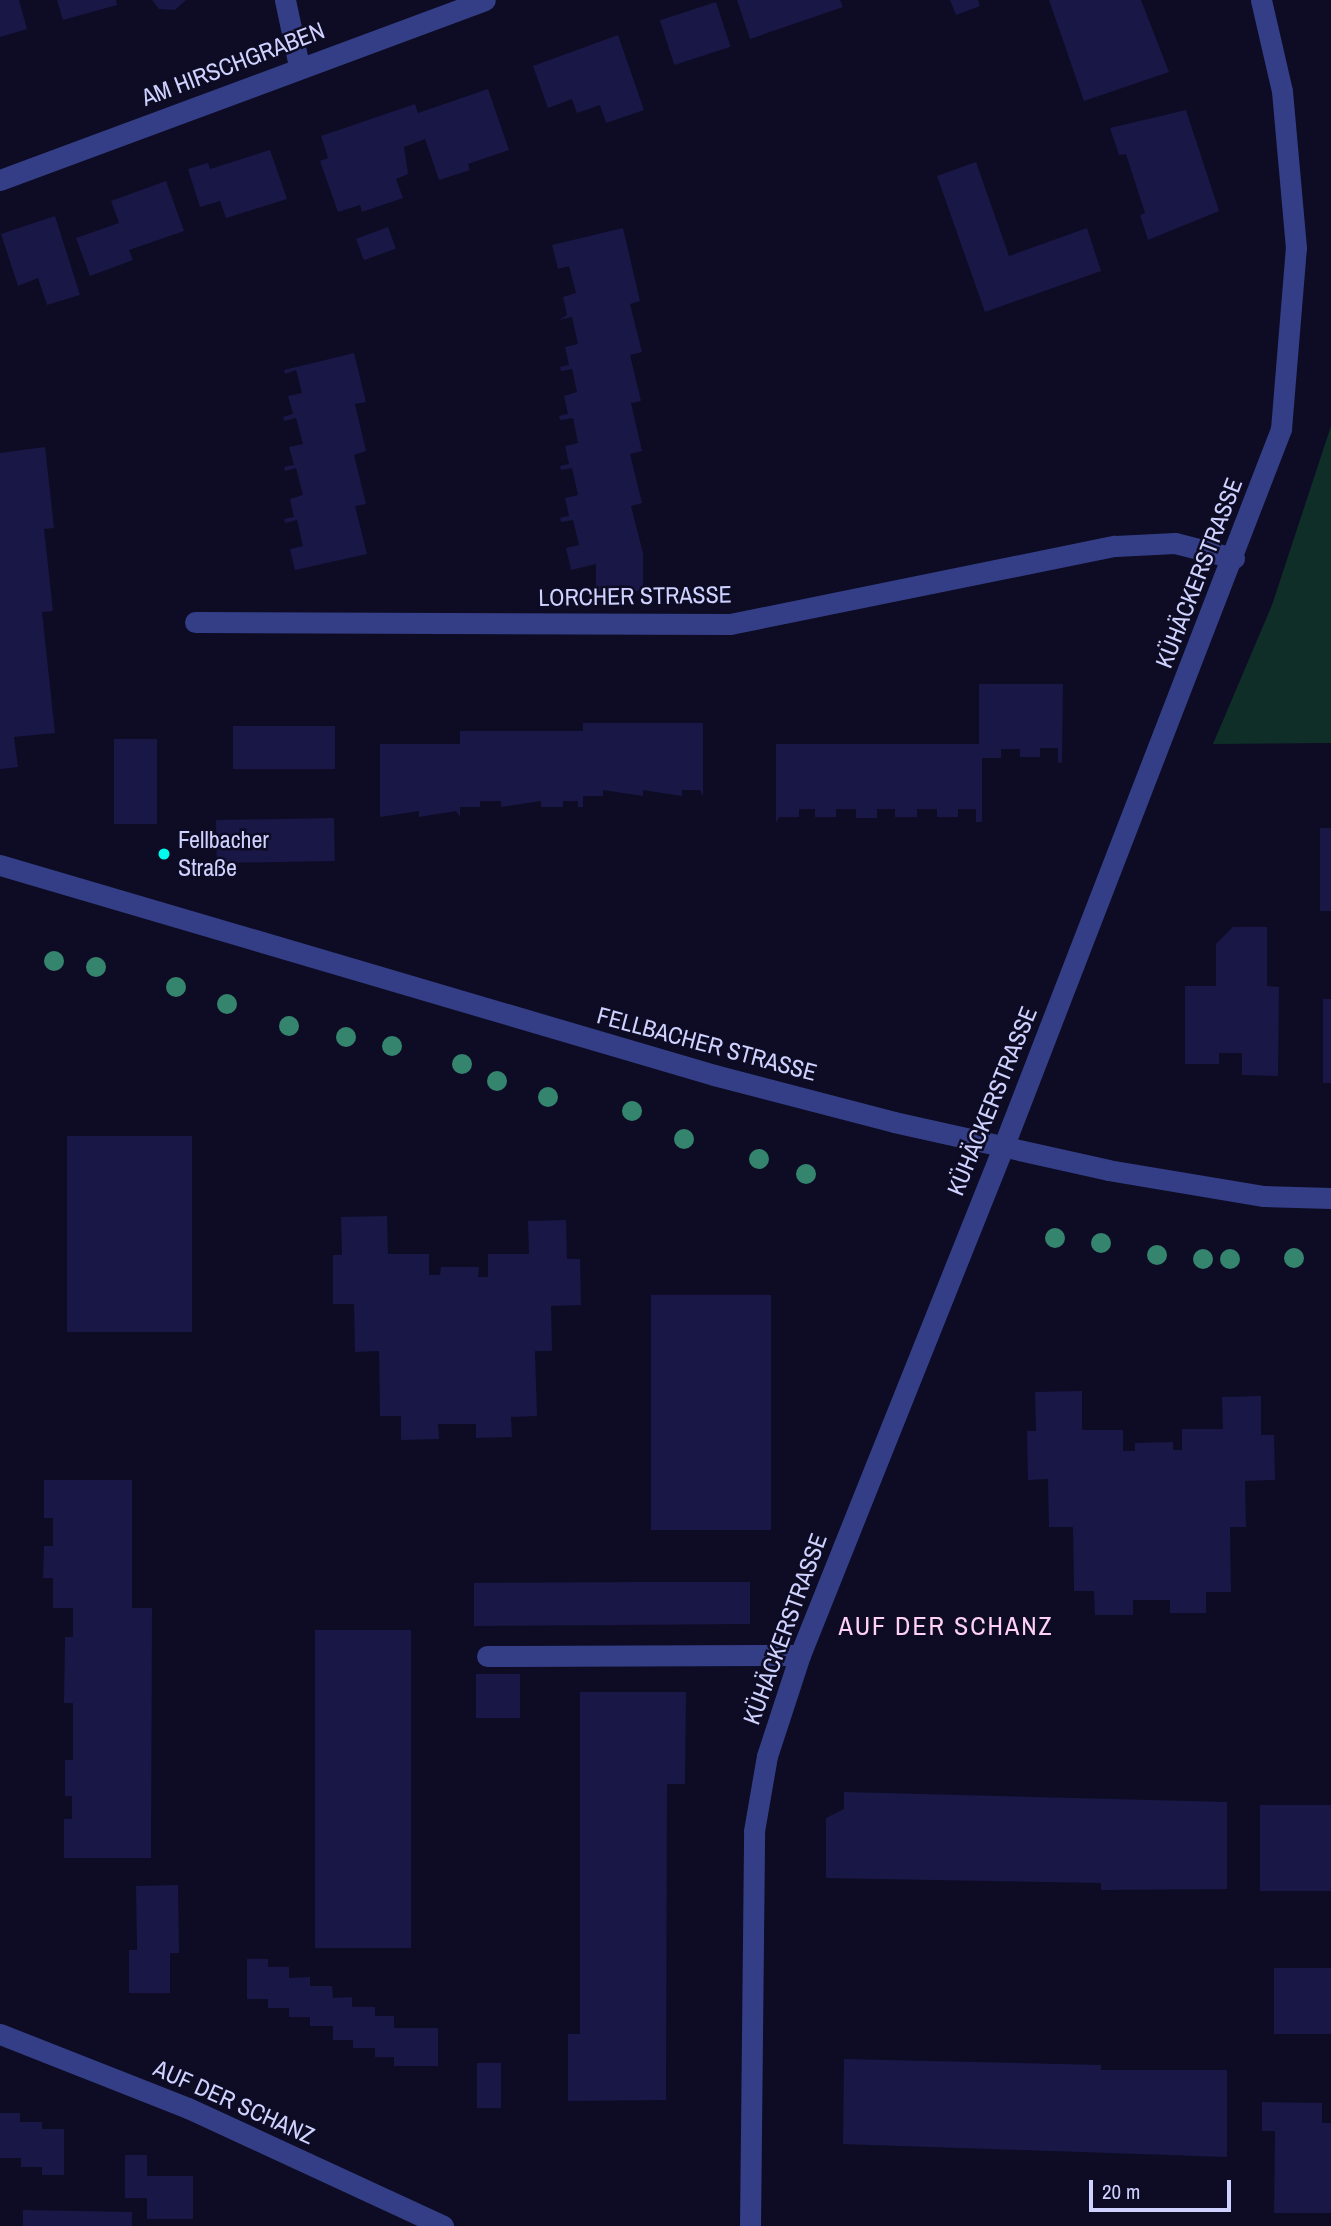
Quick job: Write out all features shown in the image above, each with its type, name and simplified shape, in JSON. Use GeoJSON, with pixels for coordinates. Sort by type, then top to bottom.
{"type":"FeatureCollection","features":[{"type":"Feature","properties":{"kind":"street"},"geometry":{"type":"LineString","coordinates":[[285,0],[299,65]]}},
{"type":"Feature","properties":{"kind":"street","name":"AM HIRSCHGRABEN"},"geometry":{"type":"LineString","coordinates":[[0,180],[299,65],[485,0]]}},
{"type":"Feature","properties":{"kind":"street","name":"KÜHÄCKERSTRASSE"},"geometry":{"type":"LineString","coordinates":[[750,2226],[754,1831],[767,1756],[800,1655],[1234,558],[1280,429],[1295,272],[1284,104],[1261,0]]}},
{"type":"Feature","properties":{"kind":"street","name":"LORCHER STRASSE"},"geometry":{"type":"LineString","coordinates":[[195,622],[730,624],[1115,547],[1175,542],[1234,558]]}},
{"type":"Feature","properties":{"kind":"street","name":"FELLBACHER STRASSE"},"geometry":{"type":"LineString","coordinates":[[0,865],[714,1075],[1108,1170],[1238,1191],[1331,1198]]}},
{"type":"Feature","properties":{"kind":"street"},"geometry":{"type":"LineString","coordinates":[[486,1656],[800,1655]]}},
{"type":"Feature","properties":{"kind":"street","name":"AUF DER SCHANZ"},"geometry":{"type":"LineString","coordinates":[[0,2034],[188,2108],[443,2226]]}},
{"type":"Feature","properties":{"kind":"green space"},"geometry":{"type":"Polygon","coordinates":[[[1331,426],[1331,743],[1213,744],[1272,605],[1331,426]]]}},
{"type":"Feature","properties":{"kind":"building"},"geometry":{"type":"Polygon","coordinates":[[[0,0],[19,0],[27,29],[0,37],[0,0]]]}},
{"type":"Feature","properties":{"kind":"building"},"geometry":{"type":"Polygon","coordinates":[[[57,0],[116,0],[117,5],[63,20],[57,0]]]}},
{"type":"Feature","properties":{"kind":"building"},"geometry":{"type":"Polygon","coordinates":[[[152,0],[186,0],[175,10],[159,9],[152,0]]]}},
{"type":"Feature","properties":{"kind":"building"},"geometry":{"type":"Polygon","coordinates":[[[737,0],[840,0],[843,7],[750,39],[737,0]]]}},
{"type":"Feature","properties":{"kind":"building"},"geometry":{"type":"Polygon","coordinates":[[[950,0],[978,0],[980,6],[956,15],[950,0]]]}},
{"type":"Feature","properties":{"kind":"building"},"geometry":{"type":"Polygon","coordinates":[[[1049,0],[1141,0],[1169,72],[1084,101],[1049,0]]]}},
{"type":"Feature","properties":{"kind":"building"},"geometry":{"type":"Polygon","coordinates":[[[716,2],[731,47],[674,65],[660,20],[716,2]]]}},
{"type":"Feature","properties":{"kind":"building"},"geometry":{"type":"Polygon","coordinates":[[[618,35],[644,110],[606,123],[600,105],[577,113],[572,99],[548,108],[533,66],[618,35]]]}},
{"type":"Feature","properties":{"kind":"building"},"geometry":{"type":"Polygon","coordinates":[[[488,89],[509,150],[468,164],[470,170],[439,180],[425,139],[404,147],[408,174],[396,179],[403,198],[362,212],[360,205],[338,212],[320,161],[328,158],[321,136],[415,104],[418,113],[488,89]]]}},
{"type":"Feature","properties":{"kind":"building"},"geometry":{"type":"Polygon","coordinates":[[[1186,110],[1219,211],[1148,240],[1140,215],[1145,213],[1126,154],[1119,155],[1110,128],[1186,110]]]}},
{"type":"Feature","properties":{"kind":"building"},"geometry":{"type":"Polygon","coordinates":[[[270,150],[287,199],[226,218],[220,201],[200,207],[188,169],[208,163],[210,169],[270,150]]]}},
{"type":"Feature","properties":{"kind":"building"},"geometry":{"type":"Polygon","coordinates":[[[976,162],[1009,256],[1087,228],[1101,271],[985,312],[937,176],[976,162]]]}},
{"type":"Feature","properties":{"kind":"building"},"geometry":{"type":"Polygon","coordinates":[[[166,181],[184,231],[129,250],[133,260],[90,276],[76,238],[119,223],[111,201],[166,181]]]}},
{"type":"Feature","properties":{"kind":"building"},"geometry":{"type":"Polygon","coordinates":[[[55,216],[80,295],[47,305],[38,278],[18,286],[1,234],[55,216]]]}},
{"type":"Feature","properties":{"kind":"building"},"geometry":{"type":"Polygon","coordinates":[[[388,227],[396,249],[364,260],[356,239],[388,227]]]}},
{"type":"Feature","properties":{"kind":"building"},"geometry":{"type":"Polygon","coordinates":[[[623,228],[640,301],[630,304],[642,352],[630,355],[641,401],[631,403],[642,451],[630,454],[642,503],[631,506],[643,553],[643,591],[596,591],[596,564],[571,570],[566,548],[579,545],[573,520],[561,522],[560,518],[569,516],[565,498],[578,495],[572,468],[561,470],[560,466],[569,464],[565,446],[578,443],[573,418],[560,420],[559,416],[568,414],[564,396],[577,392],[572,369],[561,371],[560,367],[569,365],[565,347],[578,344],[572,317],[559,320],[567,315],[563,297],[576,293],[569,266],[558,269],[552,245],[623,228]]]}},
{"type":"Feature","properties":{"kind":"building"},"geometry":{"type":"Polygon","coordinates":[[[354,353],[366,402],[355,404],[366,451],[354,455],[366,504],[355,506],[367,554],[295,570],[290,549],[303,546],[297,520],[285,523],[284,519],[294,517],[290,499],[303,495],[296,468],[285,471],[284,467],[294,465],[289,447],[303,444],[296,418],[284,421],[283,417],[293,414],[288,396],[302,393],[296,370],[285,374],[284,370],[354,353]]]}},
{"type":"Feature","properties":{"kind":"building"},"geometry":{"type":"Polygon","coordinates":[[[45,447],[54,528],[44,529],[53,611],[42,612],[55,733],[14,737],[18,767],[0,769],[0,453],[45,447]]]}},
{"type":"Feature","properties":{"kind":"building"},"geometry":{"type":"Polygon","coordinates":[[[979,684],[1063,684],[1062,763],[1058,762],[1058,748],[1040,748],[1040,757],[1020,757],[1020,749],[1001,749],[1001,758],[982,758],[982,822],[976,822],[976,809],[958,809],[958,817],[937,817],[937,809],[917,809],[917,817],[895,817],[895,809],[877,809],[877,818],[856,818],[856,809],[836,809],[836,817],[815,817],[815,809],[799,809],[799,817],[779,817],[776,823],[776,744],[979,744],[979,684]]]}},
{"type":"Feature","properties":{"kind":"building"},"geometry":{"type":"Polygon","coordinates":[[[583,723],[703,723],[703,796],[700,790],[682,790],[682,796],[643,790],[643,796],[603,790],[603,796],[583,796],[583,807],[578,807],[578,801],[563,801],[563,807],[541,807],[541,801],[501,807],[501,801],[480,801],[480,807],[460,807],[460,817],[456,811],[419,817],[419,811],[380,817],[380,744],[460,744],[460,731],[583,731],[583,723]]]}},
{"type":"Feature","properties":{"kind":"building"},"geometry":{"type":"Polygon","coordinates":[[[233,726],[335,726],[335,769],[233,769],[233,726]]]}},
{"type":"Feature","properties":{"kind":"building"},"geometry":{"type":"Polygon","coordinates":[[[114,739],[157,739],[157,824],[114,824],[114,739]]]}},
{"type":"Feature","properties":{"kind":"building"},"geometry":{"type":"Polygon","coordinates":[[[334,818],[335,861],[217,863],[216,820],[334,818]]]}},
{"type":"Feature","properties":{"kind":"building"},"geometry":{"type":"Polygon","coordinates":[[[1320,828],[1331,828],[1331,911],[1320,911],[1320,828]]]}},
{"type":"Feature","properties":{"kind":"building"},"geometry":{"type":"Polygon","coordinates":[[[1233,927],[1267,927],[1267,986],[1279,987],[1278,1076],[1242,1075],[1242,1053],[1219,1053],[1219,1064],[1185,1064],[1185,986],[1216,986],[1216,944],[1233,927]]]}},
{"type":"Feature","properties":{"kind":"building"},"geometry":{"type":"Polygon","coordinates":[[[1323,999],[1331,999],[1331,1083],[1323,1083],[1323,999]]]}},
{"type":"Feature","properties":{"kind":"building"},"geometry":{"type":"Polygon","coordinates":[[[67,1136],[192,1136],[192,1332],[67,1332],[67,1136]]]}},
{"type":"Feature","properties":{"kind":"building"},"geometry":{"type":"Polygon","coordinates":[[[387,1216],[388,1254],[429,1254],[429,1275],[440,1275],[441,1267],[479,1267],[478,1277],[488,1277],[488,1254],[529,1254],[528,1221],[566,1220],[567,1259],[580,1259],[581,1305],[551,1306],[552,1351],[535,1351],[537,1416],[511,1417],[512,1437],[476,1438],[476,1424],[438,1424],[439,1439],[401,1440],[401,1416],[380,1416],[379,1351],[355,1352],[354,1304],[333,1304],[333,1255],[342,1255],[341,1217],[387,1216]]]}},
{"type":"Feature","properties":{"kind":"building"},"geometry":{"type":"Polygon","coordinates":[[[651,1295],[771,1295],[771,1530],[651,1530],[651,1295]]]}},
{"type":"Feature","properties":{"kind":"building"},"geometry":{"type":"Polygon","coordinates":[[[1082,1391],[1082,1430],[1123,1430],[1123,1451],[1135,1451],[1135,1443],[1173,1442],[1173,1450],[1182,1450],[1182,1429],[1223,1429],[1222,1397],[1261,1396],[1261,1435],[1274,1435],[1275,1480],[1245,1481],[1246,1527],[1230,1527],[1231,1592],[1206,1592],[1206,1613],[1170,1613],[1170,1600],[1133,1600],[1133,1615],[1095,1615],[1094,1591],[1074,1591],[1073,1527],[1049,1527],[1048,1479],[1028,1480],[1027,1431],[1036,1431],[1035,1392],[1082,1391]]]}},
{"type":"Feature","properties":{"kind":"building"},"geometry":{"type":"Polygon","coordinates":[[[44,1480],[132,1480],[132,1608],[152,1608],[151,1858],[64,1858],[64,1819],[72,1819],[72,1796],[65,1796],[65,1760],[73,1760],[73,1703],[64,1703],[65,1637],[73,1637],[73,1608],[53,1608],[53,1578],[43,1578],[44,1546],[53,1546],[53,1518],[44,1518],[44,1480]]]}},
{"type":"Feature","properties":{"kind":"building"},"geometry":{"type":"Polygon","coordinates":[[[750,1582],[750,1624],[474,1626],[474,1583],[750,1582]]]}},
{"type":"Feature","properties":{"kind":"building"},"geometry":{"type":"Polygon","coordinates":[[[315,1630],[411,1630],[411,1948],[315,1948],[315,1630]]]}},
{"type":"Feature","properties":{"kind":"building"},"geometry":{"type":"Polygon","coordinates":[[[476,1674],[520,1674],[520,1718],[476,1718],[476,1674]]]}},
{"type":"Feature","properties":{"kind":"building"},"geometry":{"type":"Polygon","coordinates":[[[580,1692],[686,1692],[685,1784],[667,1784],[666,2100],[568,2101],[568,2034],[580,2034],[580,1692]]]}},
{"type":"Feature","properties":{"kind":"building"},"geometry":{"type":"Polygon","coordinates":[[[844,1792],[1227,1802],[1227,1889],[1101,1890],[1101,1883],[826,1878],[826,1818],[844,1809],[844,1792]]]}},
{"type":"Feature","properties":{"kind":"building"},"geometry":{"type":"Polygon","coordinates":[[[1260,1805],[1331,1805],[1331,1891],[1260,1891],[1260,1805]]]}},
{"type":"Feature","properties":{"kind":"building"},"geometry":{"type":"Polygon","coordinates":[[[178,1885],[179,1953],[170,1953],[170,1993],[129,1993],[129,1950],[137,1950],[136,1886],[178,1885]]]}},
{"type":"Feature","properties":{"kind":"building"},"geometry":{"type":"Polygon","coordinates":[[[247,1959],[268,1959],[268,1967],[289,1967],[289,1978],[310,1977],[310,1986],[332,1986],[333,1998],[352,1997],[352,2007],[375,2007],[375,2016],[394,2016],[394,2028],[438,2028],[438,2066],[394,2066],[394,2057],[375,2057],[375,2048],[353,2048],[353,2040],[333,2040],[333,2026],[310,2026],[310,2017],[289,2017],[289,2008],[268,2008],[268,1999],[247,1999],[247,1959]]]}},
{"type":"Feature","properties":{"kind":"building"},"geometry":{"type":"Polygon","coordinates":[[[1274,1968],[1331,1968],[1331,2034],[1274,2034],[1274,1968]]]}},
{"type":"Feature","properties":{"kind":"building"},"geometry":{"type":"Polygon","coordinates":[[[844,2059],[1101,2065],[1101,2070],[1227,2070],[1227,2157],[843,2144],[844,2059]]]}},
{"type":"Feature","properties":{"kind":"building"},"geometry":{"type":"Polygon","coordinates":[[[477,2063],[501,2063],[501,2108],[477,2108],[477,2063]]]}},
{"type":"Feature","properties":{"kind":"building"},"geometry":{"type":"Polygon","coordinates":[[[1262,2102],[1322,2103],[1322,2123],[1331,2123],[1331,2213],[1274,2213],[1275,2131],[1262,2131],[1262,2102]]]}},
{"type":"Feature","properties":{"kind":"building"},"geometry":{"type":"Polygon","coordinates":[[[0,2113],[20,2113],[20,2122],[42,2122],[42,2129],[64,2129],[64,2175],[42,2175],[42,2167],[21,2167],[21,2158],[0,2158],[0,2113]]]}},
{"type":"Feature","properties":{"kind":"building"},"geometry":{"type":"Polygon","coordinates":[[[125,2155],[147,2155],[147,2176],[193,2176],[193,2219],[147,2219],[147,2198],[125,2198],[125,2155]]]}},
{"type":"Feature","properties":{"kind":"building"},"geometry":{"type":"Polygon","coordinates":[[[23,2210],[132,2212],[132,2226],[23,2226],[23,2210]]]}},
{"type":"Feature","properties":{"kind":"place","name":"Fellbacher Straße"},"geometry":{"type":"Point","coordinates":[164,854]}},
{"type":"Feature","properties":{"kind":"district","name":"AUF DER SCHANZ"},"geometry":{"type":"Point","coordinates":[946,1626]}}]}
